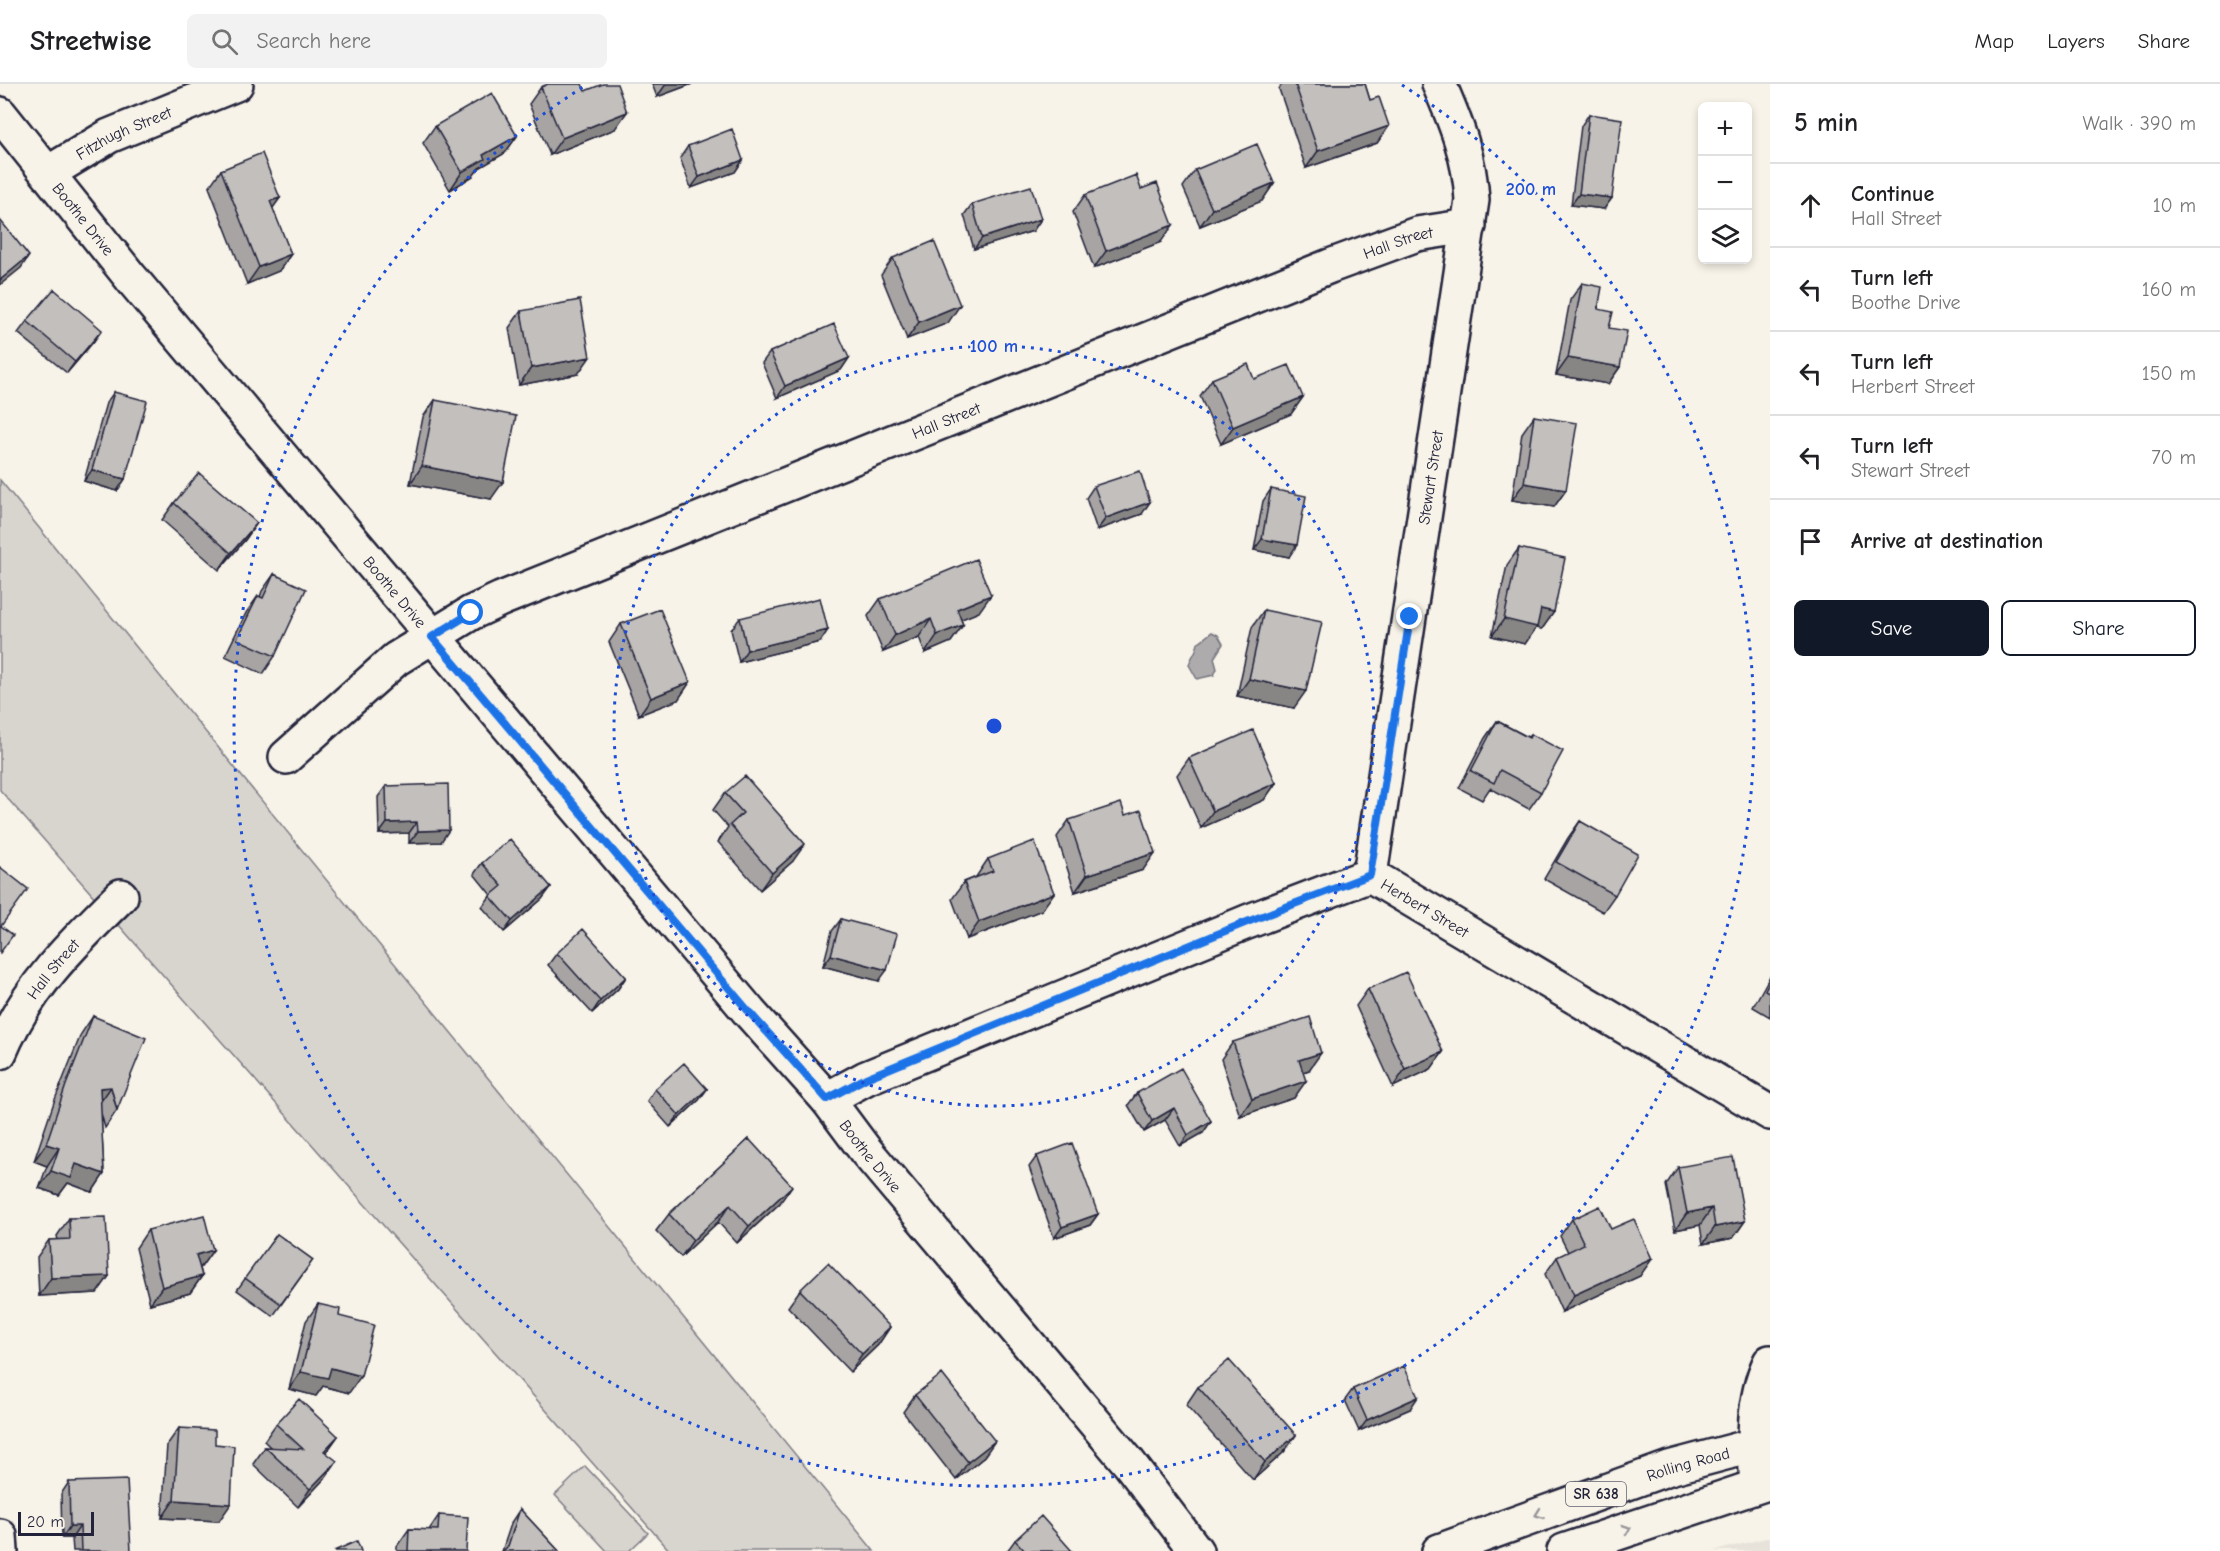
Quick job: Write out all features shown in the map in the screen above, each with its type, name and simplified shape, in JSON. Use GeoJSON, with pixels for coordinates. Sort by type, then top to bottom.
{"type":"FeatureCollection","features":[{"type":"Feature","properties":{"kind":"street","name":"Fitzhugh Street"},"geometry":{"type":"LineString","coordinates":[[48,173],[109,136],[236,84]]}},
{"type":"Feature","properties":{"kind":"street","name":"Stewart Street"},"geometry":{"type":"LineString","coordinates":[[1370,875],[1472,200],[1471,171],[1462,136],[1439,84]]}},
{"type":"Feature","properties":{"kind":"street","name":"Boothe Drive"},"geometry":{"type":"LineString","coordinates":[[5,121],[130,278],[742,1004],[827,1099],[865,1150],[1129,1463],[1196,1551]]}},
{"type":"Feature","properties":{"kind":"street","name":"Hall Street"},"geometry":{"type":"LineString","coordinates":[[286,757],[396,659],[471,613],[501,599],[1330,266],[1417,234],[1469,226]]}},
{"type":"Feature","properties":{"kind":"street","name":"Herbert Street"},"geometry":{"type":"LineString","coordinates":[[827,1099],[866,1078],[1247,922],[1370,875],[1770,1113]]}},
{"type":"Feature","properties":{"kind":"street","name":"Hall Street"},"geometry":{"type":"LineString","coordinates":[[0,1052],[32,992],[58,958],[121,896]]}},
{"type":"Feature","properties":{"kind":"street"},"geometry":{"type":"LineString","coordinates":[[1764,1483],[1758,1397],[1770,1362]]}},
{"type":"Feature","properties":{"kind":"street","name":"Rolling Road"},"geometry":{"type":"LineString","coordinates":[[1439,1551],[1669,1468],[1762,1442]]}},
{"type":"Feature","properties":{"kind":"street","name":"SR 638"},"geometry":{"type":"LineString","coordinates":[[1564,1551],[1764,1483]]}},
{"type":"Feature","properties":{"kind":"street"},"geometry":{"type":"LineString","coordinates":[[0,1536],[1,1551]]}},
{"type":"Feature","properties":{"kind":"shaded area"},"geometry":{"type":"Polygon","coordinates":[[[0,480],[874,1551],[670,1551],[0,790],[0,480]]]}},
{"type":"Feature","properties":{"kind":"shaded area"},"geometry":{"type":"Polygon","coordinates":[[[1212,632],[1218,635],[1223,644],[1214,658],[1217,669],[1214,675],[1197,679],[1189,665],[1198,643],[1212,632]]]}},
{"type":"Feature","properties":{"kind":"shaded area"},"geometry":{"type":"Polygon","coordinates":[[[585,1466],[648,1533],[629,1551],[607,1551],[555,1495],[585,1466]]]}},
{"type":"Feature","properties":{"kind":"shaded area"},"geometry":{"type":"Polygon","coordinates":[[[1770,1537],[1770,1551],[1714,1551],[1770,1537]]]}},
{"type":"Feature","properties":{"kind":"building"},"geometry":{"type":"Polygon","coordinates":[[[548,84],[582,84],[585,91],[603,84],[617,84],[627,112],[562,138],[541,87],[548,84]]]}},
{"type":"Feature","properties":{"kind":"building"},"geometry":{"type":"Polygon","coordinates":[[[1295,84],[1365,84],[1370,100],[1379,97],[1389,126],[1318,151],[1295,84]]]}},
{"type":"Feature","properties":{"kind":"building"},"geometry":{"type":"Polygon","coordinates":[[[492,93],[517,136],[483,155],[485,159],[462,172],[435,126],[492,93]]]}},
{"type":"Feature","properties":{"kind":"building"},"geometry":{"type":"Polygon","coordinates":[[[1589,114],[1622,119],[1612,198],[1579,194],[1589,114]]]}},
{"type":"Feature","properties":{"kind":"building"},"geometry":{"type":"Polygon","coordinates":[[[732,129],[743,160],[699,177],[688,146],[732,129]]]}},
{"type":"Feature","properties":{"kind":"building"},"geometry":{"type":"Polygon","coordinates":[[[1257,144],[1274,183],[1212,209],[1195,170],[1257,144]]]}},
{"type":"Feature","properties":{"kind":"building"},"geometry":{"type":"Polygon","coordinates":[[[262,153],[280,198],[270,201],[291,254],[259,267],[221,170],[262,153]]]}},
{"type":"Feature","properties":{"kind":"building"},"geometry":{"type":"Polygon","coordinates":[[[1136,175],[1141,189],[1157,183],[1173,225],[1106,251],[1085,195],[1136,175]]]}},
{"type":"Feature","properties":{"kind":"building"},"geometry":{"type":"Polygon","coordinates":[[[1031,186],[1041,219],[982,238],[972,204],[1031,186]]]}},
{"type":"Feature","properties":{"kind":"building"},"geometry":{"type":"Polygon","coordinates":[[[0,220],[29,256],[0,280],[0,220]]]}},
{"type":"Feature","properties":{"kind":"building"},"geometry":{"type":"Polygon","coordinates":[[[934,241],[960,305],[919,322],[893,258],[934,241]]]}},
{"type":"Feature","properties":{"kind":"building"},"geometry":{"type":"Polygon","coordinates":[[[1582,283],[1602,287],[1598,309],[1613,312],[1609,328],[1627,331],[1620,367],[1568,358],[1582,283]]]}},
{"type":"Feature","properties":{"kind":"building"},"geometry":{"type":"Polygon","coordinates":[[[54,289],[102,330],[75,362],[27,321],[54,289]]]}},
{"type":"Feature","properties":{"kind":"building"},"geometry":{"type":"Polygon","coordinates":[[[580,300],[590,357],[531,368],[521,311],[580,300]]]}},
{"type":"Feature","properties":{"kind":"building"},"geometry":{"type":"Polygon","coordinates":[[[834,324],[849,358],[785,386],[770,352],[834,324]]]}},
{"type":"Feature","properties":{"kind":"building"},"geometry":{"type":"Polygon","coordinates":[[[1248,364],[1254,379],[1289,365],[1303,397],[1233,427],[1212,379],[1248,364]]]}},
{"type":"Feature","properties":{"kind":"building"},"geometry":{"type":"Polygon","coordinates":[[[114,392],[147,401],[125,479],[92,470],[114,392]]]}},
{"type":"Feature","properties":{"kind":"building"},"geometry":{"type":"Polygon","coordinates":[[[435,400],[516,416],[503,482],[422,466],[435,400]]]}},
{"type":"Feature","properties":{"kind":"building"},"geometry":{"type":"Polygon","coordinates":[[[1534,416],[1577,423],[1566,490],[1524,483],[1534,416]]]}},
{"type":"Feature","properties":{"kind":"building"},"geometry":{"type":"Polygon","coordinates":[[[1140,471],[1150,502],[1106,518],[1094,486],[1140,471]]]}},
{"type":"Feature","properties":{"kind":"building"},"geometry":{"type":"Polygon","coordinates":[[[199,473],[257,523],[231,553],[174,503],[199,473]]]}},
{"type":"Feature","properties":{"kind":"building"},"geometry":{"type":"Polygon","coordinates":[[[1271,489],[1306,496],[1297,545],[1262,539],[1271,489]]]}},
{"type":"Feature","properties":{"kind":"building"},"geometry":{"type":"Polygon","coordinates":[[[1519,548],[1565,558],[1554,612],[1541,609],[1537,627],[1504,619],[1519,548]]]}},
{"type":"Feature","properties":{"kind":"building"},"geometry":{"type":"Polygon","coordinates":[[[976,559],[991,595],[957,609],[963,625],[937,635],[931,619],[895,635],[880,599],[976,559]]]}},
{"type":"Feature","properties":{"kind":"building"},"geometry":{"type":"Polygon","coordinates":[[[274,574],[306,589],[275,656],[237,639],[258,596],[263,598],[274,574]]]}},
{"type":"Feature","properties":{"kind":"building"},"geometry":{"type":"Polygon","coordinates":[[[820,598],[828,630],[747,650],[740,618],[820,598]]]}},
{"type":"Feature","properties":{"kind":"building"},"geometry":{"type":"Polygon","coordinates":[[[660,609],[690,682],[651,698],[621,624],[660,609]]]}},
{"type":"Feature","properties":{"kind":"building"},"geometry":{"type":"Polygon","coordinates":[[[1264,610],[1322,622],[1306,691],[1249,679],[1264,610]]]}},
{"type":"Feature","properties":{"kind":"building"},"geometry":{"type":"Polygon","coordinates":[[[1497,721],[1529,738],[1531,734],[1563,751],[1541,792],[1500,770],[1494,783],[1471,771],[1497,721]]]}},
{"type":"Feature","properties":{"kind":"building"},"geometry":{"type":"Polygon","coordinates":[[[1253,730],[1276,783],[1213,811],[1189,758],[1253,730]]]}},
{"type":"Feature","properties":{"kind":"building"},"geometry":{"type":"Polygon","coordinates":[[[745,776],[805,844],[772,873],[730,825],[743,813],[725,793],[745,776]]]}},
{"type":"Feature","properties":{"kind":"building"},"geometry":{"type":"Polygon","coordinates":[[[448,784],[449,830],[418,831],[417,822],[387,823],[386,786],[448,784]]]}},
{"type":"Feature","properties":{"kind":"building"},"geometry":{"type":"Polygon","coordinates":[[[1121,803],[1125,815],[1141,810],[1155,853],[1087,875],[1069,820],[1121,803]]]}},
{"type":"Feature","properties":{"kind":"building"},"geometry":{"type":"Polygon","coordinates":[[[1580,821],[1638,854],[1615,895],[1556,862],[1580,821]]]}},
{"type":"Feature","properties":{"kind":"building"},"geometry":{"type":"Polygon","coordinates":[[[510,839],[551,887],[512,921],[490,896],[502,886],[482,863],[510,839]]]}},
{"type":"Feature","properties":{"kind":"building"},"geometry":{"type":"Polygon","coordinates":[[[1034,841],[1054,893],[979,922],[964,882],[993,871],[988,859],[1034,841]]]}},
{"type":"Feature","properties":{"kind":"building"},"geometry":{"type":"Polygon","coordinates":[[[0,867],[28,889],[1,926],[13,935],[0,953],[0,867]]]}},
{"type":"Feature","properties":{"kind":"building"},"geometry":{"type":"Polygon","coordinates":[[[841,919],[897,934],[887,970],[831,955],[841,919]]]}},
{"type":"Feature","properties":{"kind":"building"},"geometry":{"type":"Polygon","coordinates":[[[583,929],[626,977],[600,1001],[557,953],[583,929]]]}},
{"type":"Feature","properties":{"kind":"building"},"geometry":{"type":"Polygon","coordinates":[[[1406,972],[1443,1052],[1405,1069],[1368,989],[1406,972]]]}},
{"type":"Feature","properties":{"kind":"building"},"geometry":{"type":"Polygon","coordinates":[[[1770,980],[1770,993],[1765,990],[1770,980]]]}},
{"type":"Feature","properties":{"kind":"building"},"geometry":{"type":"Polygon","coordinates":[[[93,1016],[146,1038],[117,1110],[111,1087],[100,1088],[104,1174],[76,1164],[71,1178],[51,1171],[59,1148],[46,1144],[93,1016]]]}},
{"type":"Feature","properties":{"kind":"building"},"geometry":{"type":"Polygon","coordinates":[[[1310,1017],[1321,1053],[1299,1060],[1306,1081],[1252,1099],[1233,1042],[1310,1017]]]}},
{"type":"Feature","properties":{"kind":"building"},"geometry":{"type":"Polygon","coordinates":[[[684,1063],[707,1089],[679,1115],[655,1089],[684,1063]]]}},
{"type":"Feature","properties":{"kind":"building"},"geometry":{"type":"Polygon","coordinates":[[[1181,1068],[1211,1121],[1188,1135],[1174,1108],[1152,1121],[1137,1093],[1181,1068]]]}},
{"type":"Feature","properties":{"kind":"building"},"geometry":{"type":"Polygon","coordinates":[[[749,1139],[792,1186],[749,1226],[730,1205],[693,1240],[669,1214],[749,1139]]]}},
{"type":"Feature","properties":{"kind":"building"},"geometry":{"type":"Polygon","coordinates":[[[1072,1143],[1098,1214],[1062,1227],[1037,1156],[1072,1143]]]}},
{"type":"Feature","properties":{"kind":"building"},"geometry":{"type":"Polygon","coordinates":[[[1733,1157],[1745,1221],[1715,1227],[1712,1208],[1687,1213],[1678,1167],[1733,1157]]]}},
{"type":"Feature","properties":{"kind":"building"},"geometry":{"type":"Polygon","coordinates":[[[1600,1206],[1611,1229],[1634,1219],[1652,1259],[1574,1295],[1557,1257],[1584,1244],[1572,1219],[1600,1206]]]}},
{"type":"Feature","properties":{"kind":"building"},"geometry":{"type":"Polygon","coordinates":[[[204,1215],[213,1250],[196,1255],[202,1276],[162,1287],[148,1230],[204,1215]]]}},
{"type":"Feature","properties":{"kind":"building"},"geometry":{"type":"Polygon","coordinates":[[[106,1217],[109,1276],[51,1278],[49,1240],[70,1239],[69,1218],[106,1217]]]}},
{"type":"Feature","properties":{"kind":"building"},"geometry":{"type":"Polygon","coordinates":[[[277,1234],[313,1260],[281,1304],[245,1278],[277,1234]]]}},
{"type":"Feature","properties":{"kind":"building"},"geometry":{"type":"Polygon","coordinates":[[[828,1263],[890,1327],[862,1354],[800,1290],[828,1263]]]}},
{"type":"Feature","properties":{"kind":"building"},"geometry":{"type":"Polygon","coordinates":[[[318,1304],[340,1309],[339,1316],[374,1325],[361,1376],[331,1368],[328,1378],[301,1372],[318,1304]]]}},
{"type":"Feature","properties":{"kind":"building"},"geometry":{"type":"Polygon","coordinates":[[[1229,1360],[1296,1435],[1265,1462],[1198,1387],[1229,1360]]]}},
{"type":"Feature","properties":{"kind":"building"},"geometry":{"type":"Polygon","coordinates":[[[1404,1366],[1418,1397],[1367,1420],[1353,1389],[1404,1366]]]}},
{"type":"Feature","properties":{"kind":"building"},"geometry":{"type":"Polygon","coordinates":[[[942,1374],[995,1441],[968,1462],[915,1395],[942,1374]]]}},
{"type":"Feature","properties":{"kind":"building"},"geometry":{"type":"Polygon","coordinates":[[[299,1399],[338,1436],[324,1451],[337,1461],[310,1489],[265,1447],[303,1449],[276,1424],[299,1399]]]}},
{"type":"Feature","properties":{"kind":"building"},"geometry":{"type":"Polygon","coordinates":[[[179,1428],[215,1430],[215,1444],[234,1446],[231,1504],[174,1500],[179,1428]]]}},
{"type":"Feature","properties":{"kind":"building"},"geometry":{"type":"Polygon","coordinates":[[[127,1480],[131,1551],[81,1551],[80,1526],[70,1526],[69,1482],[127,1480]]]}},
{"type":"Feature","properties":{"kind":"building"},"geometry":{"type":"Polygon","coordinates":[[[520,1509],[559,1551],[503,1551],[508,1546],[520,1509]]]}},
{"type":"Feature","properties":{"kind":"building"},"geometry":{"type":"Polygon","coordinates":[[[439,1515],[468,1517],[466,1551],[408,1551],[409,1529],[438,1530],[439,1515]]]}},
{"type":"Feature","properties":{"kind":"building"},"geometry":{"type":"Polygon","coordinates":[[[1041,1516],[1072,1551],[1025,1551],[1015,1540],[1041,1516]]]}},
{"type":"Feature","properties":{"kind":"building"},"geometry":{"type":"Polygon","coordinates":[[[357,1541],[361,1551],[334,1551],[357,1541]]]}},
{"type":"Feature","properties":{"kind":"route"},"geometry":{"type":"LineString","coordinates":[[471,613],[432,637],[750,1013],[827,1099],[866,1078],[1247,922],[1370,875],[1410,617]]}}]}
